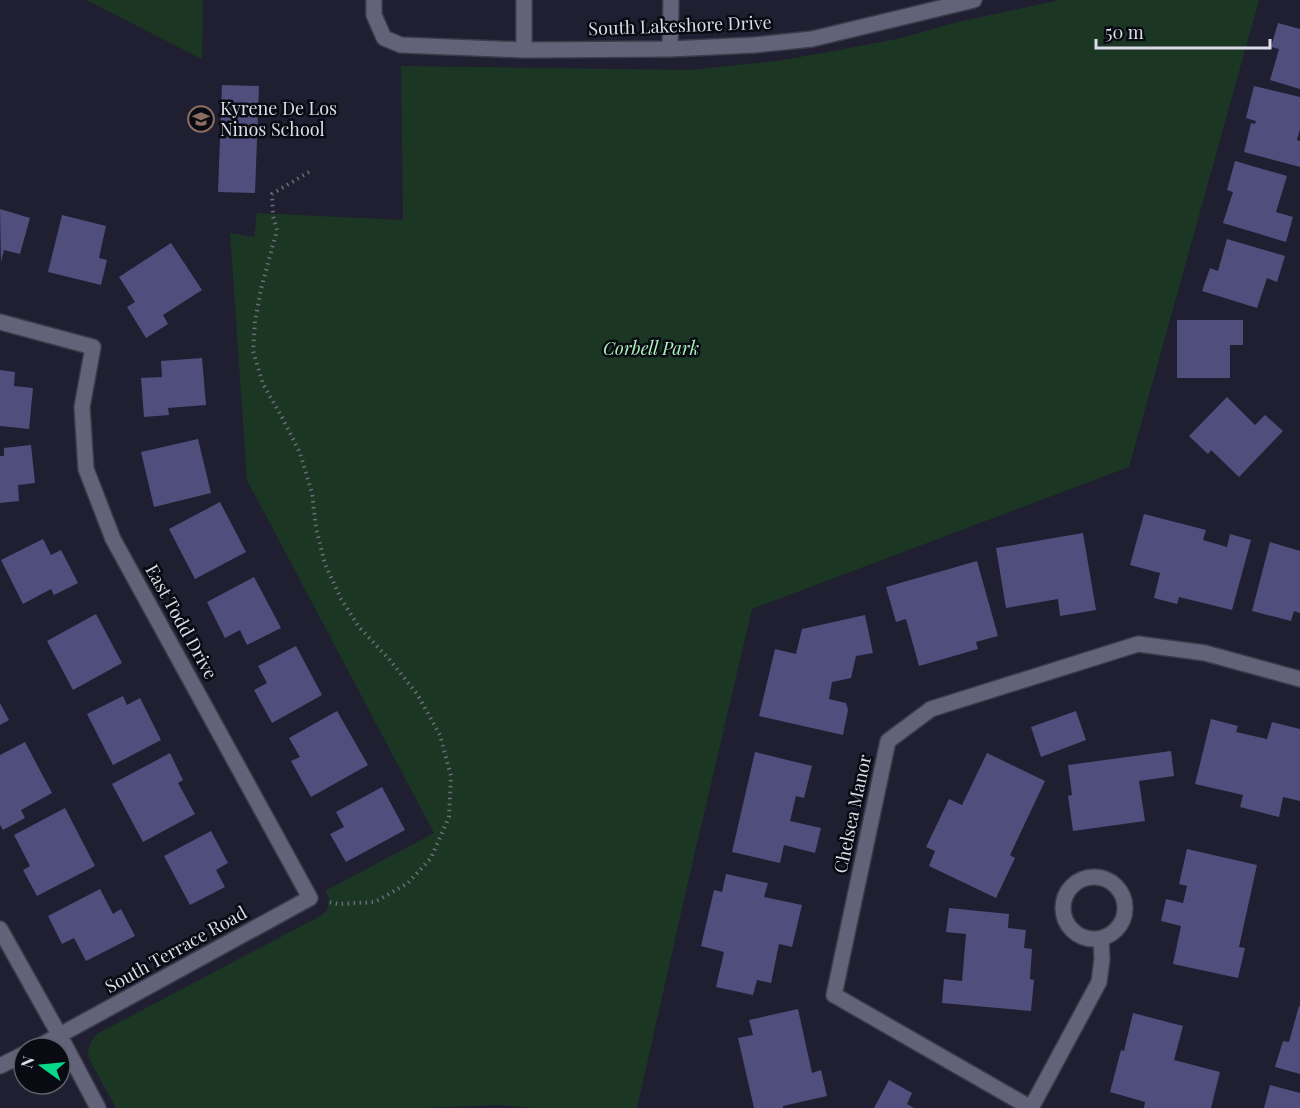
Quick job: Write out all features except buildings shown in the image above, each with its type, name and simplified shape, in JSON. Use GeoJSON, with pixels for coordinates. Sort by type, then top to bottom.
{"type":"FeatureCollection","features":[{"type":"Feature","properties":{"kind":"street","name":"South Lakeshore Drive"},"geometry":{"type":"LineString","coordinates":[[374,0],[374,15],[384,38],[401,45],[524,50],[670,49],[754,45],[812,39],[974,0]]}},
{"type":"Feature","properties":{"kind":"street"},"geometry":{"type":"LineString","coordinates":[[524,0],[524,50]]}},
{"type":"Feature","properties":{"kind":"street"},"geometry":{"type":"LineString","coordinates":[[670,49],[671,0]]}},
{"type":"Feature","properties":{"kind":"street","name":"East Todd Drive"},"geometry":{"type":"LineString","coordinates":[[0,322],[93,346],[82,407],[86,469],[113,539],[310,898]]}},
{"type":"Feature","properties":{"kind":"street","name":"Chelsea Manor"},"geometry":{"type":"LineString","coordinates":[[1101,938],[1102,959],[1099,982],[1031,1108],[834,995],[888,741],[931,710],[1138,644],[1205,653],[1300,679]]}},
{"type":"Feature","properties":{"kind":"street"},"geometry":{"type":"LineString","coordinates":[[1089,877],[1109,880],[1123,895],[1126,905],[1125,916],[1120,925],[1113,933],[1101,938],[1084,938],[1068,925],[1064,915],[1063,905],[1066,895],[1080,880],[1089,877]]}},
{"type":"Feature","properties":{"kind":"street","name":"South Terrace Road"},"geometry":{"type":"LineString","coordinates":[[60,1035],[310,898]]}},
{"type":"Feature","properties":{"kind":"street"},"geometry":{"type":"LineString","coordinates":[[0,929],[98,1108]]}},
{"type":"Feature","properties":{"kind":"path"},"geometry":{"type":"LineString","coordinates":[[309,172],[272,194],[273,216],[278,230],[261,289],[255,321],[253,351],[263,384],[284,419],[300,453],[312,494],[316,528],[325,564],[341,599],[359,627],[417,694],[440,735],[451,776],[449,818],[431,858],[408,883],[375,902],[338,904],[310,898]]}},
{"type":"Feature","properties":{"kind":"green space"},"geometry":{"type":"Polygon","coordinates":[[[86,0],[203,0],[202,59],[86,0]]]}},
{"type":"Feature","properties":{"kind":"green space","name":"Corbell Park"},"geometry":{"type":"Polygon","coordinates":[[[1060,0],[1259,0],[1129,467],[752,609],[637,1108],[533,1108],[499,1105],[423,1108],[116,1108],[88,1057],[88,1050],[97,1034],[320,916],[327,910],[329,898],[325,891],[434,833],[247,480],[230,233],[254,237],[257,213],[403,220],[401,66],[689,70],[777,61],[897,39],[958,22],[1060,0]]]}},
{"type":"Feature","properties":{"kind":"place","name":"Kyrene De Los Ninos School"},"geometry":{"type":"Point","coordinates":[201,119]}}]}
